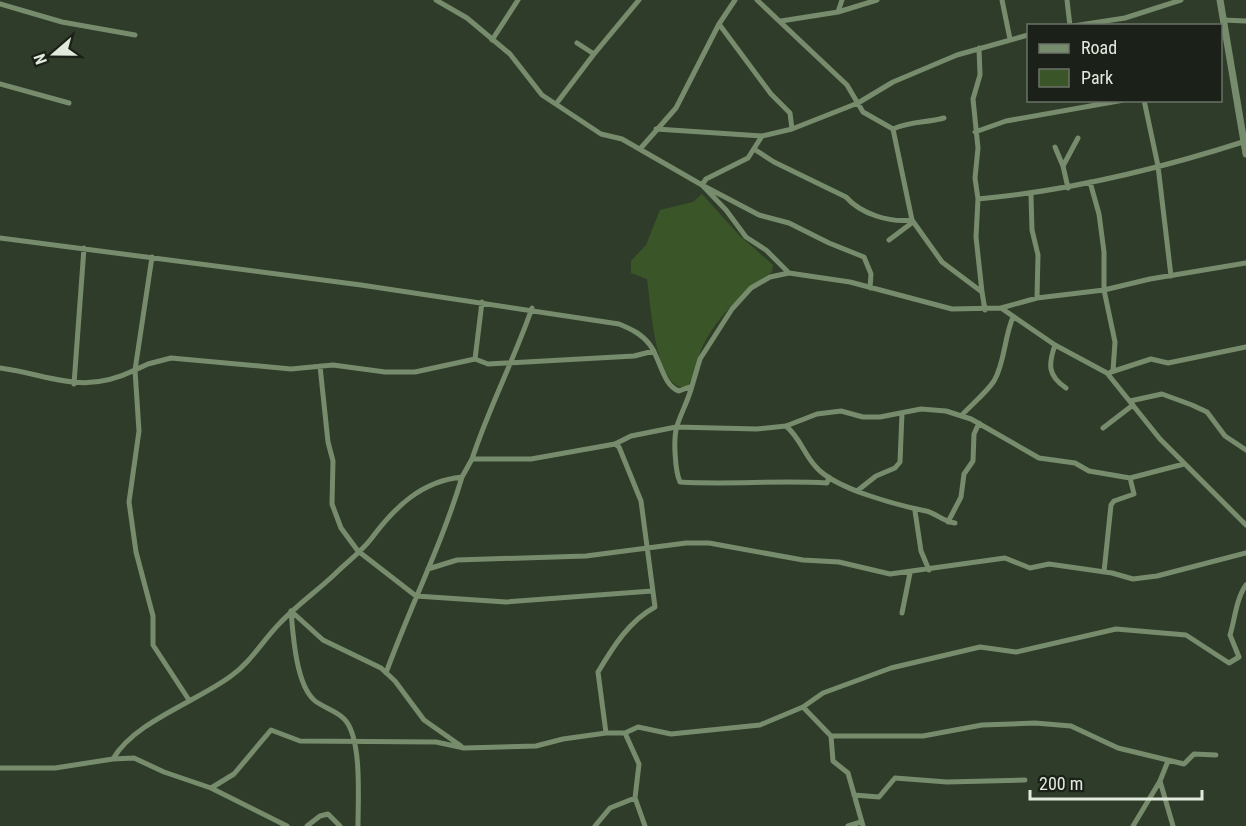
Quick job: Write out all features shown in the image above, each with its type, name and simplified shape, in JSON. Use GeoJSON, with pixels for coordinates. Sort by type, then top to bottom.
{"type":"FeatureCollection","features":[{"type":"Feature","properties":{"kind":"street"},"geometry":{"type":"LineString","coordinates":[[436,0],[466,18],[510,54],[542,95],[601,134],[622,139],[702,186],[759,215],[789,223],[864,257],[871,274],[870,288]]}},
{"type":"Feature","properties":{"kind":"street"},"geometry":{"type":"LineString","coordinates":[[492,40],[518,0]]}},
{"type":"Feature","properties":{"kind":"street"},"geometry":{"type":"LineString","coordinates":[[556,104],[639,0]]}},
{"type":"Feature","properties":{"kind":"street"},"geometry":{"type":"LineString","coordinates":[[640,149],[676,108],[719,24],[735,0]]}},
{"type":"Feature","properties":{"kind":"street"},"geometry":{"type":"LineString","coordinates":[[757,0],[782,21],[847,85],[863,112],[893,129],[913,221],[942,262],[982,292]]}},
{"type":"Feature","properties":{"kind":"street"},"geometry":{"type":"LineString","coordinates":[[838,12],[842,0]]}},
{"type":"Feature","properties":{"kind":"street"},"geometry":{"type":"LineString","coordinates":[[782,21],[838,12],[877,0]]}},
{"type":"Feature","properties":{"kind":"street"},"geometry":{"type":"LineString","coordinates":[[1002,0],[1010,39]]}},
{"type":"Feature","properties":{"kind":"street"},"geometry":{"type":"LineString","coordinates":[[1067,0],[1071,24]]}},
{"type":"Feature","properties":{"kind":"street"},"geometry":{"type":"LineString","coordinates":[[1084,24],[1125,18],[1181,0]]}},
{"type":"Feature","properties":{"kind":"street"},"geometry":{"type":"LineString","coordinates":[[1220,0],[1246,154]]}},
{"type":"Feature","properties":{"kind":"street"},"geometry":{"type":"LineString","coordinates":[[0,4],[62,22],[135,35]]}},
{"type":"Feature","properties":{"kind":"street"},"geometry":{"type":"LineString","coordinates":[[1125,18],[1126,24]]}},
{"type":"Feature","properties":{"kind":"street"},"geometry":{"type":"LineString","coordinates":[[1223,20],[1246,21]]}},
{"type":"Feature","properties":{"kind":"street"},"geometry":{"type":"LineString","coordinates":[[719,24],[771,94],[790,113],[792,129]]}},
{"type":"Feature","properties":{"kind":"street"},"geometry":{"type":"LineString","coordinates":[[656,129],[762,136],[792,129],[858,103],[893,82],[979,48],[1027,35]]}},
{"type":"Feature","properties":{"kind":"street"},"geometry":{"type":"LineString","coordinates":[[578,43],[594,54]]}},
{"type":"Feature","properties":{"kind":"street"},"geometry":{"type":"LineString","coordinates":[[979,48],[980,75],[973,99],[978,200],[976,237],[985,310]]}},
{"type":"Feature","properties":{"kind":"street"},"geometry":{"type":"LineString","coordinates":[[0,84],[69,103]]}},
{"type":"Feature","properties":{"kind":"street"},"geometry":{"type":"LineString","coordinates":[[975,132],[1006,121],[1113,102]]}},
{"type":"Feature","properties":{"kind":"street"},"geometry":{"type":"LineString","coordinates":[[1144,102],[1158,166],[1171,276]]}},
{"type":"Feature","properties":{"kind":"street"},"geometry":{"type":"LineString","coordinates":[[893,129],[907,123],[925,123],[944,118]]}},
{"type":"Feature","properties":{"kind":"street"},"geometry":{"type":"LineString","coordinates":[[702,186],[706,180],[748,158],[762,136]]}},
{"type":"Feature","properties":{"kind":"street"},"geometry":{"type":"LineString","coordinates":[[1063,166],[1078,138]]}},
{"type":"Feature","properties":{"kind":"street"},"geometry":{"type":"LineString","coordinates":[[978,200],[1031,195],[1068,188],[1245,142]]}},
{"type":"Feature","properties":{"kind":"street"},"geometry":{"type":"LineString","coordinates":[[1055,147],[1063,166],[1068,188]]}},
{"type":"Feature","properties":{"kind":"street"},"geometry":{"type":"LineString","coordinates":[[754,149],[774,162],[846,197],[854,206],[898,222],[913,221]]}},
{"type":"Feature","properties":{"kind":"street"},"geometry":{"type":"LineString","coordinates":[[1090,182],[1099,214],[1104,252],[1104,290],[1114,342],[1110,372]]}},
{"type":"Feature","properties":{"kind":"street"},"geometry":{"type":"LineString","coordinates":[[702,186],[726,210],[746,237],[766,250],[789,273]]}},
{"type":"Feature","properties":{"kind":"street"},"geometry":{"type":"LineString","coordinates":[[1031,195],[1032,230],[1038,255],[1037,298]]}},
{"type":"Feature","properties":{"kind":"street"},"geometry":{"type":"LineString","coordinates":[[889,240],[913,221]]}},
{"type":"Feature","properties":{"kind":"street"},"geometry":{"type":"LineString","coordinates":[[0,238],[152,256],[532,308],[619,324],[636,332],[654,351],[673,389],[685,390],[692,386]]}},
{"type":"Feature","properties":{"kind":"street"},"geometry":{"type":"LineString","coordinates":[[74,384],[84,248]]}},
{"type":"Feature","properties":{"kind":"street"},"geometry":{"type":"LineString","coordinates":[[152,256],[135,370],[139,431],[129,502],[136,552],[153,616],[153,645],[189,700]]}},
{"type":"Feature","properties":{"kind":"street"},"geometry":{"type":"LineString","coordinates":[[829,477],[827,483],[771,481],[718,485],[680,482],[676,465],[676,427],[684,414],[700,358],[732,309],[751,288],[770,277],[789,273],[850,282],[952,309],[985,310],[1037,298],[1104,290],[1246,263]]}},
{"type":"Feature","properties":{"kind":"street"},"geometry":{"type":"LineString","coordinates":[[475,359],[482,302]]}},
{"type":"Feature","properties":{"kind":"street"},"geometry":{"type":"LineString","coordinates":[[386,673],[462,477],[472,459],[494,396],[511,363],[532,308]]}},
{"type":"Feature","properties":{"kind":"street"},"geometry":{"type":"LineString","coordinates":[[1001,308],[1055,345],[1110,372],[1132,403],[1184,464],[1246,525]]}},
{"type":"Feature","properties":{"kind":"street"},"geometry":{"type":"LineString","coordinates":[[961,416],[994,381],[1005,350],[1005,334],[1013,317]]}},
{"type":"Feature","properties":{"kind":"street"},"geometry":{"type":"LineString","coordinates":[[1055,345],[1050,369],[1054,380],[1066,388]]}},
{"type":"Feature","properties":{"kind":"street"},"geometry":{"type":"LineString","coordinates":[[1110,372],[1150,359],[1168,363],[1246,347]]}},
{"type":"Feature","properties":{"kind":"street"},"geometry":{"type":"LineString","coordinates":[[0,368],[74,384],[91,383],[171,358],[291,369],[320,366],[415,372],[475,359],[488,364],[511,363],[634,356],[654,351]]}},
{"type":"Feature","properties":{"kind":"street"},"geometry":{"type":"LineString","coordinates":[[320,366],[328,442],[333,461],[332,504],[341,528],[358,551],[416,596],[506,602],[652,591]]}},
{"type":"Feature","properties":{"kind":"street"},"geometry":{"type":"LineString","coordinates":[[1103,428],[1132,403],[1162,394],[1207,412],[1225,436],[1246,450]]}},
{"type":"Feature","properties":{"kind":"street"},"geometry":{"type":"LineString","coordinates":[[472,459],[531,459],[615,444],[631,436],[676,427],[786,426],[817,414],[841,411],[863,417],[921,409],[946,411],[961,416],[978,423],[1039,458],[1075,463],[1089,471],[1130,478],[1184,464]]}},
{"type":"Feature","properties":{"kind":"street"},"geometry":{"type":"LineString","coordinates":[[857,491],[876,476],[896,468],[900,462],[902,413]]}},
{"type":"Feature","properties":{"kind":"street"},"geometry":{"type":"LineString","coordinates":[[948,522],[961,497],[964,474],[973,461],[974,434],[978,423]]}},
{"type":"Feature","properties":{"kind":"street"},"geometry":{"type":"LineString","coordinates":[[786,426],[799,437],[816,468],[829,477],[857,491],[915,511],[928,511],[948,522],[955,523]]}},
{"type":"Feature","properties":{"kind":"street"},"geometry":{"type":"LineString","coordinates":[[606,734],[598,672],[621,636],[642,614],[655,606],[641,501],[619,447],[615,444]]}},
{"type":"Feature","properties":{"kind":"street"},"geometry":{"type":"LineString","coordinates":[[113,759],[119,748],[153,721],[237,672],[291,611],[370,540],[386,517],[419,490],[448,478],[462,477]]}},
{"type":"Feature","properties":{"kind":"street"},"geometry":{"type":"LineString","coordinates":[[1104,572],[1111,505],[1114,501],[1134,494],[1130,478]]}},
{"type":"Feature","properties":{"kind":"street"},"geometry":{"type":"LineString","coordinates":[[915,511],[921,551],[929,570]]}},
{"type":"Feature","properties":{"kind":"street"},"geometry":{"type":"LineString","coordinates":[[428,569],[457,560],[586,556],[709,543],[803,560],[839,562],[890,574],[1005,558],[1030,568],[1049,564],[1133,579],[1157,576],[1246,552]]}},
{"type":"Feature","properties":{"kind":"street"},"geometry":{"type":"LineString","coordinates":[[902,613],[910,573]]}},
{"type":"Feature","properties":{"kind":"street"},"geometry":{"type":"LineString","coordinates":[[211,788],[234,774],[272,730],[300,741],[436,742],[464,748],[536,746],[563,739],[625,733],[638,728],[671,734],[760,725],[803,707],[823,693],[891,668],[980,647],[1016,652],[1039,649],[1116,629],[1186,635],[1229,663],[1239,657],[1230,635],[1237,613],[1239,596],[1246,585]]}},
{"type":"Feature","properties":{"kind":"street"},"geometry":{"type":"LineString","coordinates":[[291,611],[323,640],[386,673],[424,720],[464,748]]}},
{"type":"Feature","properties":{"kind":"street"},"geometry":{"type":"LineString","coordinates":[[291,611],[299,668],[308,691],[314,700],[345,720],[355,741],[358,826]]}},
{"type":"Feature","properties":{"kind":"street"},"geometry":{"type":"LineString","coordinates":[[803,707],[831,736],[833,761],[848,773],[862,824],[848,826]]}},
{"type":"Feature","properties":{"kind":"street"},"geometry":{"type":"LineString","coordinates":[[831,736],[923,736],[992,724],[1035,723],[1071,726],[1118,748],[1184,764],[1194,754],[1216,755]]}},
{"type":"Feature","properties":{"kind":"street"},"geometry":{"type":"LineString","coordinates":[[625,733],[639,764],[635,798],[645,826]]}},
{"type":"Feature","properties":{"kind":"street"},"geometry":{"type":"LineString","coordinates":[[0,768],[55,768],[134,758],[164,772],[211,788],[286,826]]}},
{"type":"Feature","properties":{"kind":"street"},"geometry":{"type":"LineString","coordinates":[[1133,826],[1160,781],[1168,761]]}},
{"type":"Feature","properties":{"kind":"street"},"geometry":{"type":"LineString","coordinates":[[854,795],[879,797],[895,778],[947,782],[1025,780]]}},
{"type":"Feature","properties":{"kind":"street"},"geometry":{"type":"LineString","coordinates":[[1160,781],[1173,826]]}},
{"type":"Feature","properties":{"kind":"street"},"geometry":{"type":"LineString","coordinates":[[595,826],[610,808],[635,798]]}},
{"type":"Feature","properties":{"kind":"street"},"geometry":{"type":"LineString","coordinates":[[307,826],[320,816],[328,814],[340,826]]}},
{"type":"Feature","properties":{"kind":"green space"},"geometry":{"type":"Polygon","coordinates":[[[702,194],[739,235],[773,265],[772,272],[741,296],[714,328],[701,350],[691,380],[685,388],[675,384],[660,359],[647,279],[631,273],[631,261],[646,245],[660,210],[693,202],[702,194]]]}}]}
